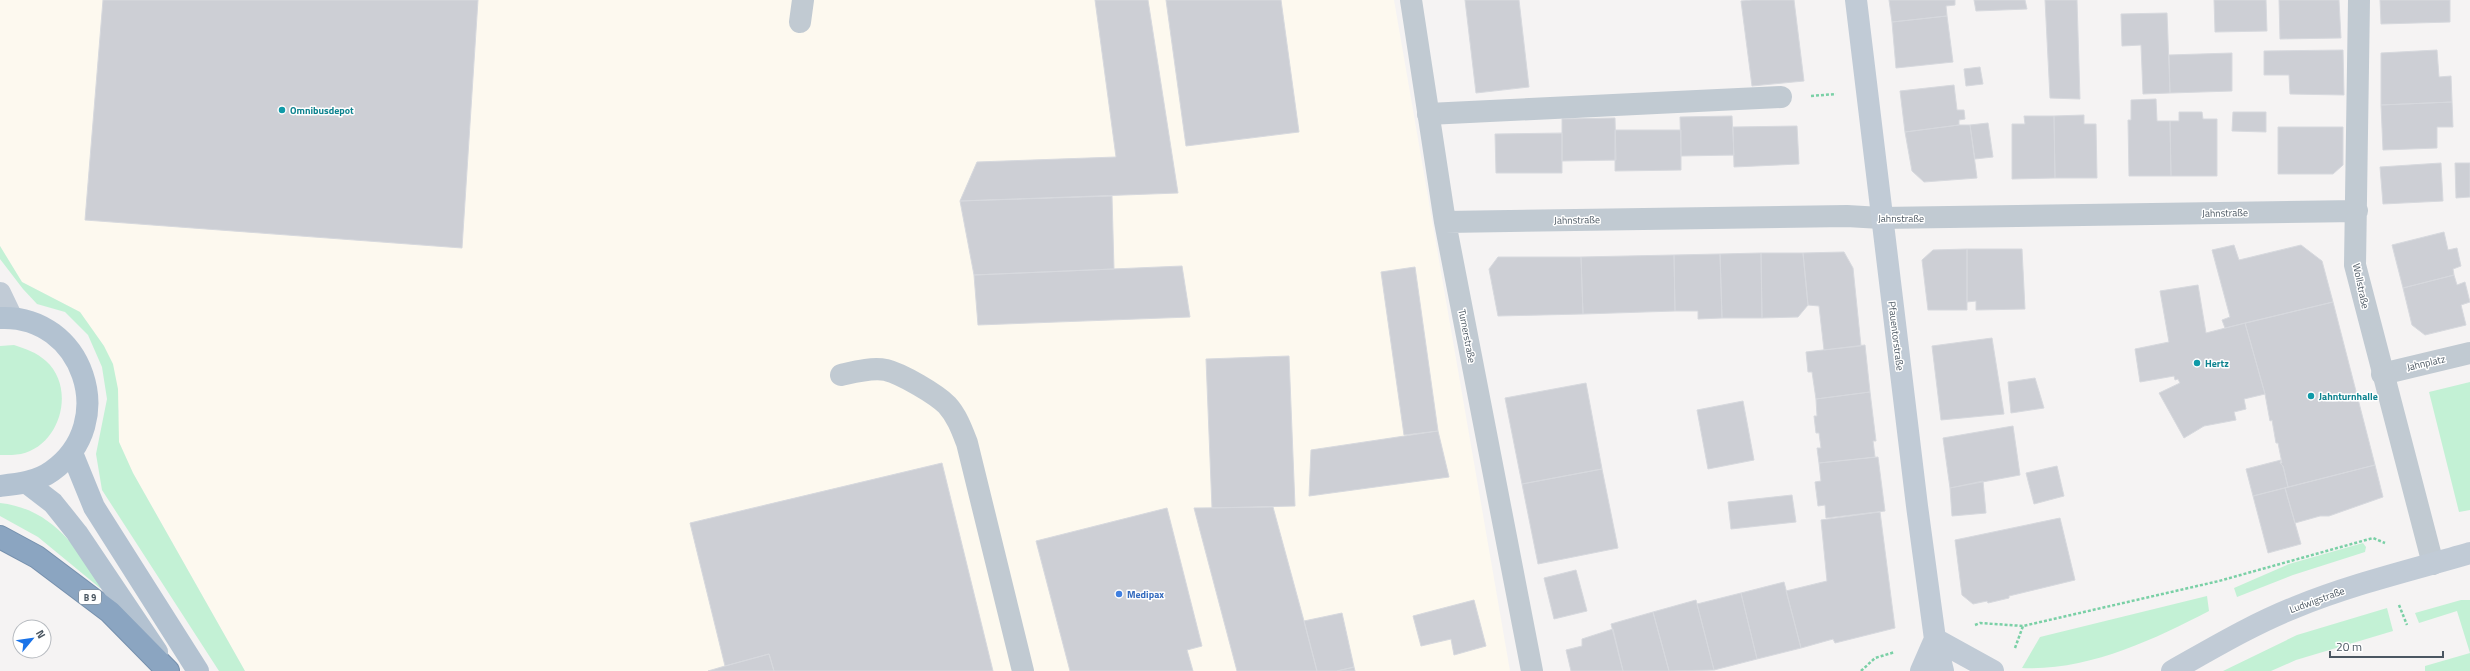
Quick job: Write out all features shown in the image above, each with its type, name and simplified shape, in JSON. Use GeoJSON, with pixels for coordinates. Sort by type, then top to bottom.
{"type":"FeatureCollection","features":[{"type":"Feature","properties":{"kind":"highway","name":"B 9"},"geometry":{"type":"LineString","coordinates":[[0,537],[37,557],[110,612],[169,671]]}},
{"type":"Feature","properties":{"kind":"main road"},"geometry":{"type":"LineString","coordinates":[[0,486],[27,483],[52,472],[72,453],[85,425],[88,394],[80,364],[62,340],[36,323],[6,318]]}},
{"type":"Feature","properties":{"kind":"main road"},"geometry":{"type":"LineString","coordinates":[[72,453],[94,507],[198,671]]}},
{"type":"Feature","properties":{"kind":"main road"},"geometry":{"type":"LineString","coordinates":[[27,483],[53,503],[77,533],[169,671]]}},
{"type":"Feature","properties":{"kind":"street"},"geometry":{"type":"LineString","coordinates":[[800,22],[803,0]]}},
{"type":"Feature","properties":{"kind":"street","name":"Turnerstraße"},"geometry":{"type":"LineString","coordinates":[[1411,0],[1445,222],[1532,671]]}},
{"type":"Feature","properties":{"kind":"street","name":"Pfauentorstraße"},"geometry":{"type":"LineString","coordinates":[[1856,0],[1881,218],[1935,639],[1943,671]]}},
{"type":"Feature","properties":{"kind":"street","name":"Wollstraße"},"geometry":{"type":"LineString","coordinates":[[2359,0],[2355,265],[2382,374],[2433,564]]}},
{"type":"Feature","properties":{"kind":"street"},"geometry":{"type":"LineString","coordinates":[[1428,114],[1781,97]]}},
{"type":"Feature","properties":{"kind":"street","name":"Jahnstraße"},"geometry":{"type":"LineString","coordinates":[[1445,222],[1847,216],[1881,218],[2357,211]]}},
{"type":"Feature","properties":{"kind":"street"},"geometry":{"type":"LineString","coordinates":[[0,293],[6,318]]}},
{"type":"Feature","properties":{"kind":"street","name":"Jahnplatz"},"geometry":{"type":"LineString","coordinates":[[2382,374],[2470,353]]}},
{"type":"Feature","properties":{"kind":"street"},"geometry":{"type":"LineString","coordinates":[[840,375],[863,370],[886,370],[928,391],[947,405],[959,422],[967,443],[1023,671]]}},
{"type":"Feature","properties":{"kind":"street","name":"Ludwigstraße"},"geometry":{"type":"LineString","coordinates":[[2172,671],[2233,637],[2296,607],[2357,586],[2470,553]]}},
{"type":"Feature","properties":{"kind":"street"},"geometry":{"type":"LineString","coordinates":[[1921,671],[1935,639],[1993,671]]}},
{"type":"Feature","properties":{"kind":"path"},"geometry":{"type":"LineString","coordinates":[[1781,97],[1866,93]]}},
{"type":"Feature","properties":{"kind":"path"},"geometry":{"type":"LineString","coordinates":[[1935,639],[1980,623],[2023,626],[2031,625],[2219,581],[2373,538],[2386,544]]}},
{"type":"Feature","properties":{"kind":"path"},"geometry":{"type":"LineString","coordinates":[[2397,600],[2407,625]]}},
{"type":"Feature","properties":{"kind":"shaded area"},"geometry":{"type":"Polygon","coordinates":[[[0,0],[1394,0],[1510,671],[245,671],[133,473],[119,442],[117,430],[119,411],[104,346],[80,312],[22,282],[0,246],[0,0]]]}},
{"type":"Feature","properties":{"kind":"green space"},"geometry":{"type":"Polygon","coordinates":[[[0,246],[22,282],[80,312],[104,346],[113,364],[118,389],[119,442],[133,473],[245,671],[219,671],[102,490],[96,454],[107,399],[102,367],[88,335],[65,312],[37,304],[23,289],[0,259],[0,246]]]}},
{"type":"Feature","properties":{"kind":"green space"},"geometry":{"type":"Polygon","coordinates":[[[14,345],[35,353],[46,361],[55,372],[60,386],[62,400],[60,414],[54,428],[46,439],[35,449],[21,454],[0,455],[0,346],[14,345]]]}},
{"type":"Feature","properties":{"kind":"green space"},"geometry":{"type":"Polygon","coordinates":[[[2470,382],[2470,510],[2459,512],[2429,392],[2470,382]]]}},
{"type":"Feature","properties":{"kind":"green space"},"geometry":{"type":"Polygon","coordinates":[[[0,503],[18,507],[34,513],[61,532],[105,585],[100,588],[38,537],[0,516],[0,503]]]}},
{"type":"Feature","properties":{"kind":"green space"},"geometry":{"type":"Polygon","coordinates":[[[2363,543],[2366,547],[2365,552],[2293,575],[2237,597],[2234,588],[2289,564],[2363,543]]]}},
{"type":"Feature","properties":{"kind":"green space"},"geometry":{"type":"Polygon","coordinates":[[[2207,596],[2209,611],[2143,643],[2095,659],[2071,664],[2047,668],[2022,668],[2040,637],[2207,596]]]}},
{"type":"Feature","properties":{"kind":"green space"},"geometry":{"type":"Polygon","coordinates":[[[2461,600],[2470,600],[2470,653],[2457,611],[2419,623],[2415,613],[2461,600]]]}},
{"type":"Feature","properties":{"kind":"green space"},"geometry":{"type":"Polygon","coordinates":[[[2387,608],[2393,631],[2296,660],[2271,671],[2223,671],[2297,635],[2387,608]]]}},
{"type":"Feature","properties":{"kind":"green space"},"geometry":{"type":"Polygon","coordinates":[[[2470,653],[2470,671],[2425,671],[2425,666],[2470,653]]]}},
{"type":"Feature","properties":{"kind":"building","name":"Omnibusdepot"},"geometry":{"type":"Polygon","coordinates":[[[103,0],[478,0],[462,248],[85,220],[103,0]]]}},
{"type":"Feature","properties":{"kind":"building"},"geometry":{"type":"Polygon","coordinates":[[[1095,0],[1148,0],[1178,193],[960,201],[977,162],[1116,157],[1095,0]]]}},
{"type":"Feature","properties":{"kind":"building"},"geometry":{"type":"Polygon","coordinates":[[[1166,0],[1281,0],[1299,132],[1186,146],[1166,0]]]}},
{"type":"Feature","properties":{"kind":"building"},"geometry":{"type":"Polygon","coordinates":[[[1465,0],[1519,0],[1529,87],[1476,93],[1465,0]]]}},
{"type":"Feature","properties":{"kind":"building"},"geometry":{"type":"Polygon","coordinates":[[[1794,0],[1804,81],[1752,86],[1741,1],[1794,0]]]}},
{"type":"Feature","properties":{"kind":"building"},"geometry":{"type":"Polygon","coordinates":[[[1889,0],[1955,0],[1955,5],[1946,6],[1947,16],[1892,22],[1889,0]]]}},
{"type":"Feature","properties":{"kind":"building"},"geometry":{"type":"Polygon","coordinates":[[[1974,0],[2025,0],[2027,9],[1976,11],[1974,0]]]}},
{"type":"Feature","properties":{"kind":"building"},"geometry":{"type":"Polygon","coordinates":[[[2045,0],[2077,0],[2080,99],[2050,98],[2045,0]]]}},
{"type":"Feature","properties":{"kind":"building"},"geometry":{"type":"Polygon","coordinates":[[[2214,0],[2266,0],[2267,31],[2215,32],[2214,0]]]}},
{"type":"Feature","properties":{"kind":"building"},"geometry":{"type":"Polygon","coordinates":[[[2279,0],[2339,0],[2341,38],[2280,39],[2279,0]]]}},
{"type":"Feature","properties":{"kind":"building"},"geometry":{"type":"Polygon","coordinates":[[[2380,0],[2450,0],[2450,22],[2381,24],[2380,0]]]}},
{"type":"Feature","properties":{"kind":"building"},"geometry":{"type":"Polygon","coordinates":[[[2167,13],[2170,93],[2143,94],[2141,45],[2122,46],[2121,14],[2167,13]]]}},
{"type":"Feature","properties":{"kind":"building"},"geometry":{"type":"Polygon","coordinates":[[[1947,16],[1953,62],[1896,68],[1892,22],[1947,16]]]}},
{"type":"Feature","properties":{"kind":"building"},"geometry":{"type":"Polygon","coordinates":[[[2343,50],[2344,95],[2290,94],[2289,75],[2264,75],[2264,51],[2343,50]]]}},
{"type":"Feature","properties":{"kind":"building"},"geometry":{"type":"Polygon","coordinates":[[[2437,50],[2439,77],[2451,76],[2452,102],[2381,105],[2381,53],[2437,50]]]}},
{"type":"Feature","properties":{"kind":"building"},"geometry":{"type":"Polygon","coordinates":[[[2232,53],[2232,91],[2170,93],[2169,55],[2232,53]]]}},
{"type":"Feature","properties":{"kind":"building"},"geometry":{"type":"Polygon","coordinates":[[[1980,67],[1983,84],[1966,86],[1964,69],[1980,67]]]}},
{"type":"Feature","properties":{"kind":"building"},"geometry":{"type":"Polygon","coordinates":[[[1954,85],[1957,110],[1964,110],[1965,119],[1959,120],[1959,125],[1905,132],[1900,91],[1954,85]]]}},
{"type":"Feature","properties":{"kind":"building"},"geometry":{"type":"Polygon","coordinates":[[[2156,99],[2157,121],[2170,121],[2171,176],[2129,176],[2128,120],[2131,120],[2131,100],[2156,99]]]}},
{"type":"Feature","properties":{"kind":"building"},"geometry":{"type":"Polygon","coordinates":[[[2452,102],[2453,127],[2437,127],[2437,148],[2383,150],[2381,105],[2452,102]]]}},
{"type":"Feature","properties":{"kind":"building"},"geometry":{"type":"Polygon","coordinates":[[[2179,112],[2202,112],[2203,119],[2217,119],[2217,176],[2171,176],[2170,121],[2179,121],[2179,112]]]}},
{"type":"Feature","properties":{"kind":"building"},"geometry":{"type":"Polygon","coordinates":[[[2233,112],[2266,112],[2266,132],[2232,131],[2233,112]]]}},
{"type":"Feature","properties":{"kind":"building"},"geometry":{"type":"Polygon","coordinates":[[[2084,115],[2084,124],[2096,124],[2097,178],[2055,178],[2054,116],[2084,115]]]}},
{"type":"Feature","properties":{"kind":"building"},"geometry":{"type":"Polygon","coordinates":[[[1732,116],[1734,155],[1681,156],[1680,117],[1732,116]]]}},
{"type":"Feature","properties":{"kind":"building"},"geometry":{"type":"Polygon","coordinates":[[[2024,116],[2054,116],[2055,178],[2012,179],[2012,124],[2025,124],[2024,116]]]}},
{"type":"Feature","properties":{"kind":"building"},"geometry":{"type":"Polygon","coordinates":[[[1615,118],[1616,160],[1562,161],[1562,119],[1615,118]]]}},
{"type":"Feature","properties":{"kind":"building"},"geometry":{"type":"Polygon","coordinates":[[[1988,123],[1993,157],[1975,159],[1970,125],[1988,123]]]}},
{"type":"Feature","properties":{"kind":"building"},"geometry":{"type":"Polygon","coordinates":[[[1970,125],[1977,178],[1924,182],[1912,171],[1905,132],[1970,125]]]}},
{"type":"Feature","properties":{"kind":"building"},"geometry":{"type":"Polygon","coordinates":[[[1797,126],[1799,164],[1734,167],[1733,127],[1797,126]]]}},
{"type":"Feature","properties":{"kind":"building"},"geometry":{"type":"Polygon","coordinates":[[[2278,127],[2343,127],[2343,165],[2333,174],[2278,174],[2278,127]]]}},
{"type":"Feature","properties":{"kind":"building"},"geometry":{"type":"Polygon","coordinates":[[[1615,130],[1681,130],[1681,170],[1615,171],[1615,130]]]}},
{"type":"Feature","properties":{"kind":"building"},"geometry":{"type":"Polygon","coordinates":[[[1562,133],[1562,173],[1496,173],[1495,134],[1562,133]]]}},
{"type":"Feature","properties":{"kind":"building"},"geometry":{"type":"Polygon","coordinates":[[[2441,163],[2443,201],[2383,204],[2380,167],[2441,163]]]}},
{"type":"Feature","properties":{"kind":"building"},"geometry":{"type":"Polygon","coordinates":[[[2455,163],[2470,163],[2470,197],[2456,198],[2455,163]]]}},
{"type":"Feature","properties":{"kind":"building"},"geometry":{"type":"Polygon","coordinates":[[[1112,196],[1114,269],[974,275],[960,201],[1112,196]]]}},
{"type":"Feature","properties":{"kind":"building"},"geometry":{"type":"Polygon","coordinates":[[[2444,232],[2448,250],[2457,248],[2461,266],[2453,269],[2454,275],[2403,288],[2392,245],[2444,232]]]}},
{"type":"Feature","properties":{"kind":"building"},"geometry":{"type":"Polygon","coordinates":[[[2234,245],[2239,260],[2301,245],[2322,261],[2333,302],[2225,328],[2222,320],[2230,317],[2212,250],[2234,245]]]}},
{"type":"Feature","properties":{"kind":"building"},"geometry":{"type":"Polygon","coordinates":[[[1967,249],[1967,310],[1928,310],[1922,260],[1933,250],[1967,249]]]}},
{"type":"Feature","properties":{"kind":"building"},"geometry":{"type":"Polygon","coordinates":[[[1967,249],[2022,249],[2025,309],[1976,310],[1976,301],[1967,302],[1967,249]]]}},
{"type":"Feature","properties":{"kind":"building"},"geometry":{"type":"Polygon","coordinates":[[[1844,252],[1853,268],[1861,346],[1824,350],[1819,306],[1808,305],[1803,253],[1844,252]]]}},
{"type":"Feature","properties":{"kind":"building"},"geometry":{"type":"Polygon","coordinates":[[[1761,253],[1762,318],[1722,318],[1720,254],[1761,253]]]}},
{"type":"Feature","properties":{"kind":"building"},"geometry":{"type":"Polygon","coordinates":[[[1761,253],[1803,253],[1808,305],[1798,317],[1762,318],[1761,253]]]}},
{"type":"Feature","properties":{"kind":"building"},"geometry":{"type":"Polygon","coordinates":[[[1720,254],[1722,318],[1698,319],[1698,311],[1675,311],[1674,255],[1720,254]]]}},
{"type":"Feature","properties":{"kind":"building"},"geometry":{"type":"Polygon","coordinates":[[[1674,255],[1675,311],[1583,314],[1581,257],[1674,255]]]}},
{"type":"Feature","properties":{"kind":"building"},"geometry":{"type":"Polygon","coordinates":[[[1498,257],[1581,257],[1583,314],[1498,316],[1489,269],[1498,257]]]}},
{"type":"Feature","properties":{"kind":"building"},"geometry":{"type":"Polygon","coordinates":[[[1182,266],[1190,317],[978,325],[974,275],[1182,266]]]}},
{"type":"Feature","properties":{"kind":"building"},"geometry":{"type":"Polygon","coordinates":[[[1415,267],[1438,431],[1404,435],[1381,272],[1415,267]]]}},
{"type":"Feature","properties":{"kind":"building"},"geometry":{"type":"Polygon","coordinates":[[[2454,275],[2457,285],[2465,282],[2470,302],[2461,305],[2466,325],[2425,335],[2412,325],[2403,288],[2454,275]]]}},
{"type":"Feature","properties":{"kind":"building","name":"Hertz"},"geometry":{"type":"Polygon","coordinates":[[[2198,285],[2206,333],[2245,323],[2265,394],[2244,399],[2246,409],[2234,412],[2236,420],[2204,426],[2184,438],[2159,393],[2180,383],[2178,379],[2175,380],[2174,376],[2140,382],[2135,349],[2169,342],[2160,291],[2198,285]]]}},
{"type":"Feature","properties":{"kind":"building","name":"Jahnturnhalle"},"geometry":{"type":"Polygon","coordinates":[[[2333,302],[2375,465],[2288,487],[2283,466],[2280,463],[2282,463],[2278,443],[2276,443],[2272,420],[2270,421],[2265,394],[2245,323],[2333,302]]]}},
{"type":"Feature","properties":{"kind":"building"},"geometry":{"type":"Polygon","coordinates":[[[1992,338],[2004,414],[1941,420],[1932,346],[1992,338]]]}},
{"type":"Feature","properties":{"kind":"building"},"geometry":{"type":"Polygon","coordinates":[[[1865,345],[1870,392],[1816,399],[1812,372],[1808,372],[1806,352],[1865,345]]]}},
{"type":"Feature","properties":{"kind":"building"},"geometry":{"type":"Polygon","coordinates":[[[1289,356],[1295,506],[1212,508],[1206,359],[1289,356]]]}},
{"type":"Feature","properties":{"kind":"building"},"geometry":{"type":"Polygon","coordinates":[[[2035,378],[2044,408],[2011,413],[2008,382],[2035,378]]]}},
{"type":"Feature","properties":{"kind":"building"},"geometry":{"type":"Polygon","coordinates":[[[1586,383],[1602,469],[1522,484],[1505,398],[1586,383]]]}},
{"type":"Feature","properties":{"kind":"building"},"geometry":{"type":"Polygon","coordinates":[[[1870,392],[1876,441],[1873,441],[1875,457],[1819,463],[1817,448],[1821,448],[1819,433],[1816,433],[1814,416],[1817,416],[1816,399],[1870,392]]]}},
{"type":"Feature","properties":{"kind":"building"},"geometry":{"type":"Polygon","coordinates":[[[1743,401],[1754,460],[1708,469],[1697,410],[1743,401]]]}},
{"type":"Feature","properties":{"kind":"building"},"geometry":{"type":"Polygon","coordinates":[[[2013,426],[2020,475],[1950,488],[1943,438],[2013,426]]]}},
{"type":"Feature","properties":{"kind":"building"},"geometry":{"type":"Polygon","coordinates":[[[1438,431],[1449,477],[1309,496],[1311,450],[1438,431]]]}},
{"type":"Feature","properties":{"kind":"building"},"geometry":{"type":"Polygon","coordinates":[[[1878,457],[1885,511],[1826,518],[1825,505],[1818,506],[1815,482],[1821,481],[1819,463],[1878,457]]]}},
{"type":"Feature","properties":{"kind":"building"},"geometry":{"type":"Polygon","coordinates":[[[2281,460],[2280,463],[2283,466],[2288,487],[2253,496],[2246,469],[2281,460]]]}},
{"type":"Feature","properties":{"kind":"building"},"geometry":{"type":"Polygon","coordinates":[[[942,463],[993,671],[774,671],[769,654],[725,666],[690,523],[942,463]]]}},
{"type":"Feature","properties":{"kind":"building"},"geometry":{"type":"Polygon","coordinates":[[[2375,465],[2383,497],[2329,516],[2320,516],[2295,523],[2285,488],[2375,465]]]}},
{"type":"Feature","properties":{"kind":"building"},"geometry":{"type":"Polygon","coordinates":[[[2057,466],[2064,496],[2034,504],[2026,473],[2057,466]]]}},
{"type":"Feature","properties":{"kind":"building"},"geometry":{"type":"Polygon","coordinates":[[[1602,469],[1618,548],[1538,564],[1522,484],[1602,469]]]}},
{"type":"Feature","properties":{"kind":"building"},"geometry":{"type":"Polygon","coordinates":[[[1983,481],[1986,513],[1952,516],[1950,488],[1983,481]]]}},
{"type":"Feature","properties":{"kind":"building"},"geometry":{"type":"Polygon","coordinates":[[[2285,488],[2301,544],[2268,553],[2253,496],[2285,488]]]}},
{"type":"Feature","properties":{"kind":"building"},"geometry":{"type":"Polygon","coordinates":[[[1792,495],[1796,522],[1731,529],[1728,502],[1792,495]]]}},
{"type":"Feature","properties":{"kind":"building"},"geometry":{"type":"Polygon","coordinates":[[[1273,507],[1317,671],[1237,671],[1194,508],[1273,507]]]}},
{"type":"Feature","properties":{"kind":"building","name":"Medipax"},"geometry":{"type":"Polygon","coordinates":[[[1167,508],[1202,646],[1187,650],[1193,671],[1070,671],[1036,541],[1167,508]]]}},
{"type":"Feature","properties":{"kind":"building"},"geometry":{"type":"Polygon","coordinates":[[[1880,512],[1895,628],[1835,643],[1833,639],[1801,648],[1786,591],[1827,581],[1821,520],[1880,512]]]}},
{"type":"Feature","properties":{"kind":"building"},"geometry":{"type":"Polygon","coordinates":[[[2060,518],[2075,580],[2009,596],[2009,598],[1988,603],[1987,601],[1973,604],[1962,595],[1955,540],[2060,518]]]}},
{"type":"Feature","properties":{"kind":"building"},"geometry":{"type":"Polygon","coordinates":[[[1576,570],[1587,611],[1554,619],[1544,578],[1576,570]]]}},
{"type":"Feature","properties":{"kind":"building"},"geometry":{"type":"Polygon","coordinates":[[[1784,582],[1801,648],[1757,659],[1741,593],[1784,582]]]}},
{"type":"Feature","properties":{"kind":"building"},"geometry":{"type":"Polygon","coordinates":[[[1741,593],[1757,659],[1714,670],[1697,604],[1741,593]]]}},
{"type":"Feature","properties":{"kind":"building"},"geometry":{"type":"Polygon","coordinates":[[[1474,600],[1486,646],[1454,655],[1451,639],[1421,646],[1413,616],[1474,600]]]}},
{"type":"Feature","properties":{"kind":"building"},"geometry":{"type":"Polygon","coordinates":[[[1696,600],[1714,670],[1669,671],[1653,612],[1696,600]]]}},
{"type":"Feature","properties":{"kind":"building"},"geometry":{"type":"Polygon","coordinates":[[[1653,612],[1669,671],[1623,671],[1611,624],[1653,612]]]}},
{"type":"Feature","properties":{"kind":"building"},"geometry":{"type":"Polygon","coordinates":[[[1342,613],[1354,667],[1337,671],[1317,671],[1304,621],[1342,613]]]}},
{"type":"Feature","properties":{"kind":"building"},"geometry":{"type":"Polygon","coordinates":[[[1613,629],[1623,671],[1571,671],[1566,650],[1582,646],[1582,639],[1613,629]]]}},
{"type":"Feature","properties":{"kind":"building"},"geometry":{"type":"Polygon","coordinates":[[[769,654],[774,671],[708,671],[725,666],[769,654]]]}},
{"type":"Feature","properties":{"kind":"building"},"geometry":{"type":"Polygon","coordinates":[[[1354,667],[1355,671],[1337,671],[1354,667]]]}},
{"type":"Feature","properties":{"kind":"place","name":"Omnibusdepot"},"geometry":{"type":"Point","coordinates":[282,110]}},
{"type":"Feature","properties":{"kind":"place","name":"Hertz"},"geometry":{"type":"Point","coordinates":[2197,363]}},
{"type":"Feature","properties":{"kind":"place","name":"Jahnturnhalle"},"geometry":{"type":"Point","coordinates":[2311,396]}},
{"type":"Feature","properties":{"kind":"place","name":"Medipax"},"geometry":{"type":"Point","coordinates":[1119,594]}}]}
